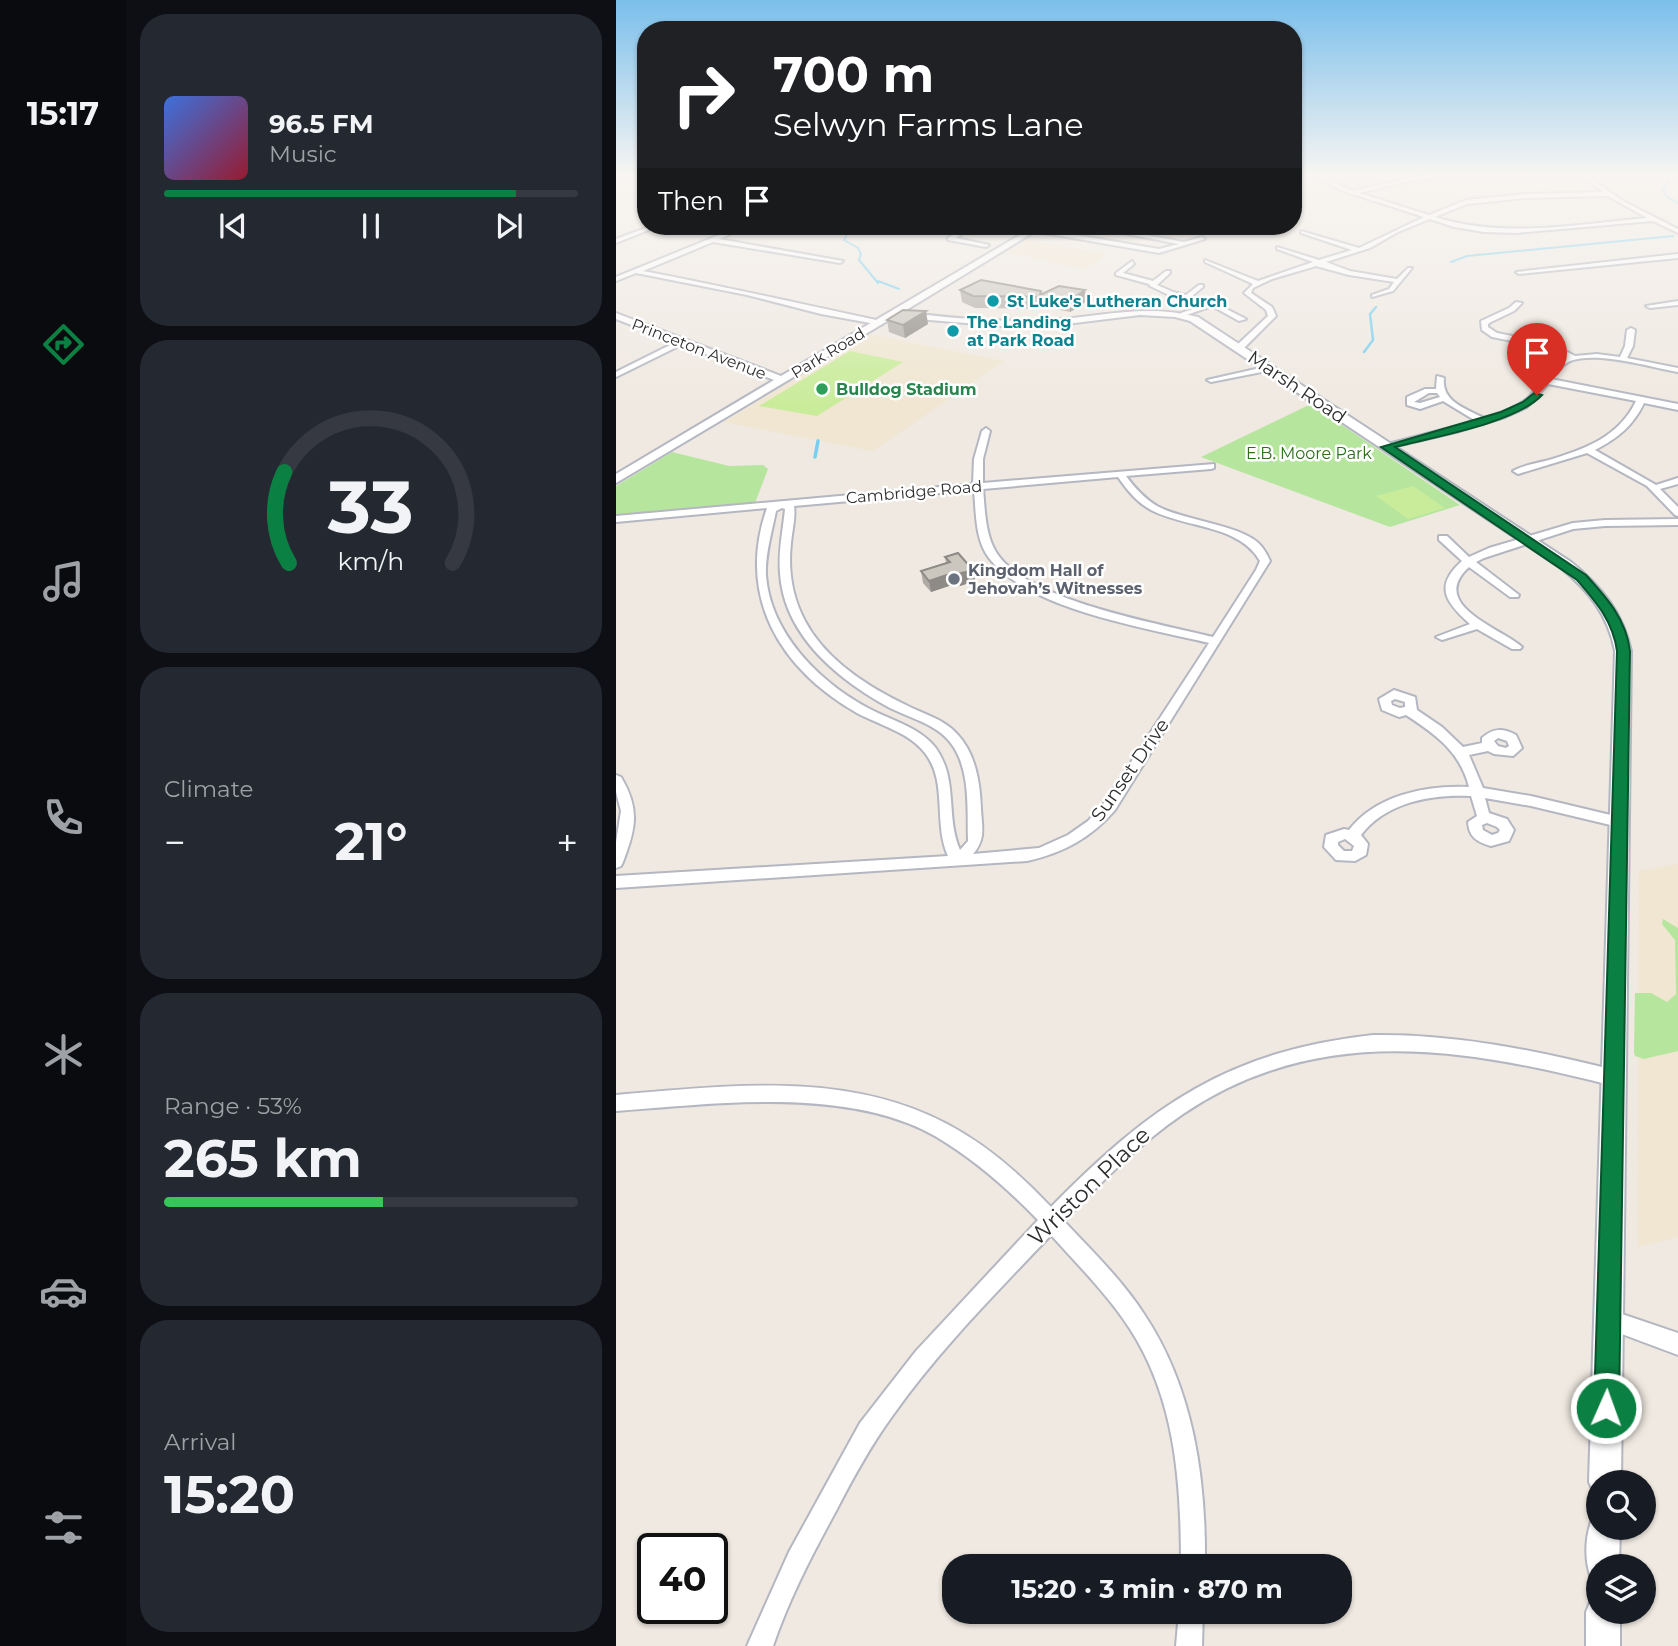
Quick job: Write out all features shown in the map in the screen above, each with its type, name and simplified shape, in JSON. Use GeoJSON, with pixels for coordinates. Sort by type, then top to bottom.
{"type":"FeatureCollection","features":[{"type":"Feature","properties":{"kind":"street"},"geometry":{"type":"LineString","coordinates":[[616,279],[685,251]]}},
{"type":"Feature","properties":{"kind":"street"},"geometry":{"type":"LineString","coordinates":[[778,251],[840,261]]}},
{"type":"Feature","properties":{"kind":"street","name":"Park Road"},"geometry":{"type":"LineString","coordinates":[[616,479],[999,251]]}},
{"type":"Feature","properties":{"kind":"street"},"geometry":{"type":"LineString","coordinates":[[1287,251],[1334,271],[1398,281]]}},
{"type":"Feature","properties":{"kind":"street"},"geometry":{"type":"LineString","coordinates":[[1239,348],[1272,316],[1269,309],[1247,293],[1248,289],[1318,262],[1356,251]]}},
{"type":"Feature","properties":{"kind":"street"},"geometry":{"type":"LineString","coordinates":[[1519,272],[1678,256]]}},
{"type":"Feature","properties":{"kind":"street"},"geometry":{"type":"LineString","coordinates":[[1207,261],[1259,284]]}},
{"type":"Feature","properties":{"kind":"street"},"geometry":{"type":"LineString","coordinates":[[1132,263],[1118,274],[1154,283]]}},
{"type":"Feature","properties":{"kind":"street"},"geometry":{"type":"LineString","coordinates":[[1374,296],[1391,289],[1410,270]]}},
{"type":"Feature","properties":{"kind":"street"},"geometry":{"type":"LineString","coordinates":[[635,271],[747,293],[821,313],[878,323]]}},
{"type":"Feature","properties":{"kind":"street"},"geometry":{"type":"LineString","coordinates":[[1154,283],[1168,272]]}},
{"type":"Feature","properties":{"kind":"street"},"geometry":{"type":"LineString","coordinates":[[1154,283],[1152,285],[1168,293],[1212,304],[1242,319]]}},
{"type":"Feature","properties":{"kind":"street"},"geometry":{"type":"LineString","coordinates":[[1187,297],[1201,286]]}},
{"type":"Feature","properties":{"kind":"street"},"geometry":{"type":"LineString","coordinates":[[1518,303],[1513,310],[1489,319],[1484,323],[1485,328],[1495,335],[1549,346],[1574,358]]}},
{"type":"Feature","properties":{"kind":"street"},"geometry":{"type":"LineString","coordinates":[[1650,306],[1678,303]]}},
{"type":"Feature","properties":{"kind":"street"},"geometry":{"type":"LineString","coordinates":[[1184,315],[1212,304]]}},
{"type":"Feature","properties":{"kind":"street","name":"Marsh Road"},"geometry":{"type":"LineString","coordinates":[[892,315],[1033,324],[1135,312],[1184,315],[1200,322],[1566,565],[1595,591],[1612,613],[1622,636],[1605,1470]]}},
{"type":"Feature","properties":{"kind":"street","name":"Princeton Avenue"},"geometry":{"type":"LineString","coordinates":[[616,316],[783,380]]}},
{"type":"Feature","properties":{"kind":"street"},"geometry":{"type":"LineString","coordinates":[[1622,360],[1629,346],[1631,330]]}},
{"type":"Feature","properties":{"kind":"street"},"geometry":{"type":"LineString","coordinates":[[616,375],[683,342]]}},
{"type":"Feature","properties":{"kind":"street"},"geometry":{"type":"LineString","coordinates":[[1387,447],[1481,421],[1526,404],[1537,395],[1560,363],[1574,358],[1602,357],[1678,370]]}},
{"type":"Feature","properties":{"kind":"street"},"geometry":{"type":"LineString","coordinates":[[1212,380],[1269,368]]}},
{"type":"Feature","properties":{"kind":"street"},"geometry":{"type":"LineString","coordinates":[[1440,378],[1441,394],[1481,421]]}},
{"type":"Feature","properties":{"kind":"street"},"geometry":{"type":"LineString","coordinates":[[1547,381],[1678,407]]}},
{"type":"Feature","properties":{"kind":"street"},"geometry":{"type":"LineString","coordinates":[[1518,471],[1587,449],[1623,428],[1641,400]]}},
{"type":"Feature","properties":{"kind":"street"},"geometry":{"type":"LineString","coordinates":[[986,431],[977,458],[978,487],[987,545],[1002,567],[1021,582],[1067,602],[1216,641]]}},
{"type":"Feature","properties":{"kind":"street"},"geometry":{"type":"LineString","coordinates":[[1587,449],[1656,488],[1678,513]]}},
{"type":"Feature","properties":{"kind":"street","name":"Cambridge Road"},"geometry":{"type":"LineString","coordinates":[[616,519],[1211,466]]}},
{"type":"Feature","properties":{"kind":"street","name":"Sunset Drive"},"geometry":{"type":"LineString","coordinates":[[616,882],[958,862],[1038,854],[1085,832],[1110,806],[1265,561],[1261,550],[1242,535],[1186,522],[1149,506],[1130,492],[1121,474]]}},
{"type":"Feature","properties":{"kind":"street"},"geometry":{"type":"LineString","coordinates":[[1656,488],[1678,481]]}},
{"type":"Feature","properties":{"kind":"street"},"geometry":{"type":"LineString","coordinates":[[782,504],[790,508],[785,565],[790,604],[812,640],[850,678],[954,738],[971,770],[975,842],[958,862],[948,839],[943,769],[928,747],[906,732],[846,702],[789,648],[770,610],[762,583],[762,565],[771,510],[782,504]]}},
{"type":"Feature","properties":{"kind":"street"},"geometry":{"type":"LineString","coordinates":[[1516,647],[1477,625],[1461,610],[1451,588],[1454,576],[1469,560],[1578,525],[1678,522]]}},
{"type":"Feature","properties":{"kind":"street"},"geometry":{"type":"LineString","coordinates":[[1443,538],[1514,595]]}},
{"type":"Feature","properties":{"kind":"street"},"geometry":{"type":"LineString","coordinates":[[1443,636],[1477,625]]}},
{"type":"Feature","properties":{"kind":"street"},"geometry":{"type":"LineString","coordinates":[[789,648],[812,640]]}},
{"type":"Feature","properties":{"kind":"street"},"geometry":{"type":"LineString","coordinates":[[1409,710],[1450,740],[1460,752],[1470,768],[1484,817]]}},
{"type":"Feature","properties":{"kind":"street"},"geometry":{"type":"LineString","coordinates":[[1460,752],[1489,746]]}},
{"type":"Feature","properties":{"kind":"street"},"geometry":{"type":"LineString","coordinates":[[616,780],[627,796],[629,817],[616,862]]}},
{"type":"Feature","properties":{"kind":"street"},"geometry":{"type":"LineString","coordinates":[[1352,836],[1370,817],[1406,800],[1427,795],[1476,792],[1619,822]]}},
{"type":"Feature","properties":{"kind":"street","name":"Wriston Place"},"geometry":{"type":"LineString","coordinates":[[760,1646],[797,1560],[869,1430],[940,1341],[1050,1222],[1101,1168],[1156,1121],[1214,1085],[1253,1068],[1299,1054],[1384,1041],[1444,1043],[1545,1060],[1614,1078]]}},
{"type":"Feature","properties":{"kind":"street"},"geometry":{"type":"LineString","coordinates":[[616,1103],[790,1093],[827,1096],[869,1104],[929,1125],[980,1154],[1050,1222],[1131,1310],[1161,1362],[1177,1407],[1189,1456],[1194,1510],[1193,1554]]}},
{"type":"Feature","properties":{"kind":"street"},"geometry":{"type":"LineString","coordinates":[[1610,1320],[1678,1344]]}},
{"type":"Feature","properties":{"kind":"street"},"geometry":{"type":"LineString","coordinates":[[1189,1646],[1190,1624]]}},
{"type":"Feature","properties":{"kind":"street"},"geometry":{"type":"LineString","coordinates":[[1603,1624],[1603,1646]]}},
{"type":"Feature","properties":{"kind":"shaded area"},"geometry":{"type":"Polygon","coordinates":[[[1089,251],[1107,254],[1085,270],[1006,252],[1089,251]]]}},
{"type":"Feature","properties":{"kind":"shaded area"},"geometry":{"type":"Polygon","coordinates":[[[870,334],[1004,361],[873,451],[724,422],[870,334]]]}},
{"type":"Feature","properties":{"kind":"shaded area"},"geometry":{"type":"Polygon","coordinates":[[[1678,864],[1678,1237],[1638,1247],[1639,871],[1678,864]]]}},
{"type":"Feature","properties":{"kind":"green space","name":"Bulldog Stadium"},"geometry":{"type":"Polygon","coordinates":[[[850,351],[903,362],[817,416],[759,406],[850,351]]]}},
{"type":"Feature","properties":{"kind":"green space","name":"E.B. Moore Park"},"geometry":{"type":"Polygon","coordinates":[[[1311,404],[1460,505],[1390,527],[1201,457],[1311,404]]]}},
{"type":"Feature","properties":{"kind":"green space"},"geometry":{"type":"Polygon","coordinates":[[[672,452],[729,466],[763,465],[768,469],[755,503],[616,516],[616,486],[672,452]]]}},
{"type":"Feature","properties":{"kind":"green space"},"geometry":{"type":"Polygon","coordinates":[[[1413,486],[1445,508],[1408,519],[1376,496],[1413,486]]]}},
{"type":"Feature","properties":{"kind":"green space"},"geometry":{"type":"Polygon","coordinates":[[[1663,919],[1678,928],[1678,1051],[1644,1059],[1634,1053],[1635,993],[1651,993],[1667,1002],[1676,994],[1675,940],[1662,924],[1663,919]]]}},
{"type":"Feature","properties":{"kind":"building"},"geometry":{"type":"Polygon","coordinates":[[[981,280],[1041,291],[1040,295],[1059,286],[1085,290],[1070,300],[1054,297],[973,296],[960,290],[981,280]]]}},
{"type":"Feature","properties":{"kind":"building"},"geometry":{"type":"Polygon","coordinates":[[[903,310],[926,311],[903,325],[887,320],[903,310]]]}},
{"type":"Feature","properties":{"kind":"building"},"geometry":{"type":"Polygon","coordinates":[[[958,553],[973,570],[958,574],[956,572],[929,581],[921,571],[950,562],[945,557],[958,553]]]}},
{"type":"Feature","properties":{"kind":"waterway"},"geometry":{"type":"LineString","coordinates":[[859,251],[859,260],[878,283]]}},
{"type":"Feature","properties":{"kind":"waterway"},"geometry":{"type":"LineString","coordinates":[[1451,262],[1467,256],[1520,251]]}},
{"type":"Feature","properties":{"kind":"waterway"},"geometry":{"type":"LineString","coordinates":[[878,281],[899,289]]}},
{"type":"Feature","properties":{"kind":"waterway"},"geometry":{"type":"LineString","coordinates":[[1364,352],[1373,340],[1370,314],[1376,307]]}},
{"type":"Feature","properties":{"kind":"waterway"},"geometry":{"type":"LineString","coordinates":[[815,457],[818,441]]}},
{"type":"Feature","properties":{"kind":"place","name":"St Luke's Lutheran Church"},"geometry":{"type":"Point","coordinates":[993,301]}},
{"type":"Feature","properties":{"kind":"place","name":"The Landing at Park Road"},"geometry":{"type":"Point","coordinates":[953,331]}},
{"type":"Feature","properties":{"kind":"place","name":"Bulldog Stadium"},"geometry":{"type":"Point","coordinates":[822,389]}},
{"type":"Feature","properties":{"kind":"place","name":"Kingdom Hall of Jehovah’s Witnesses"},"geometry":{"type":"Point","coordinates":[954,579]}},
{"type":"Feature","properties":{"kind":"route"},"geometry":{"type":"LineString","coordinates":[[1537,395],[1516,410],[1387,447],[1566,565],[1595,591],[1607,606],[1622,636],[1618,936],[1606,1408]]}}]}
